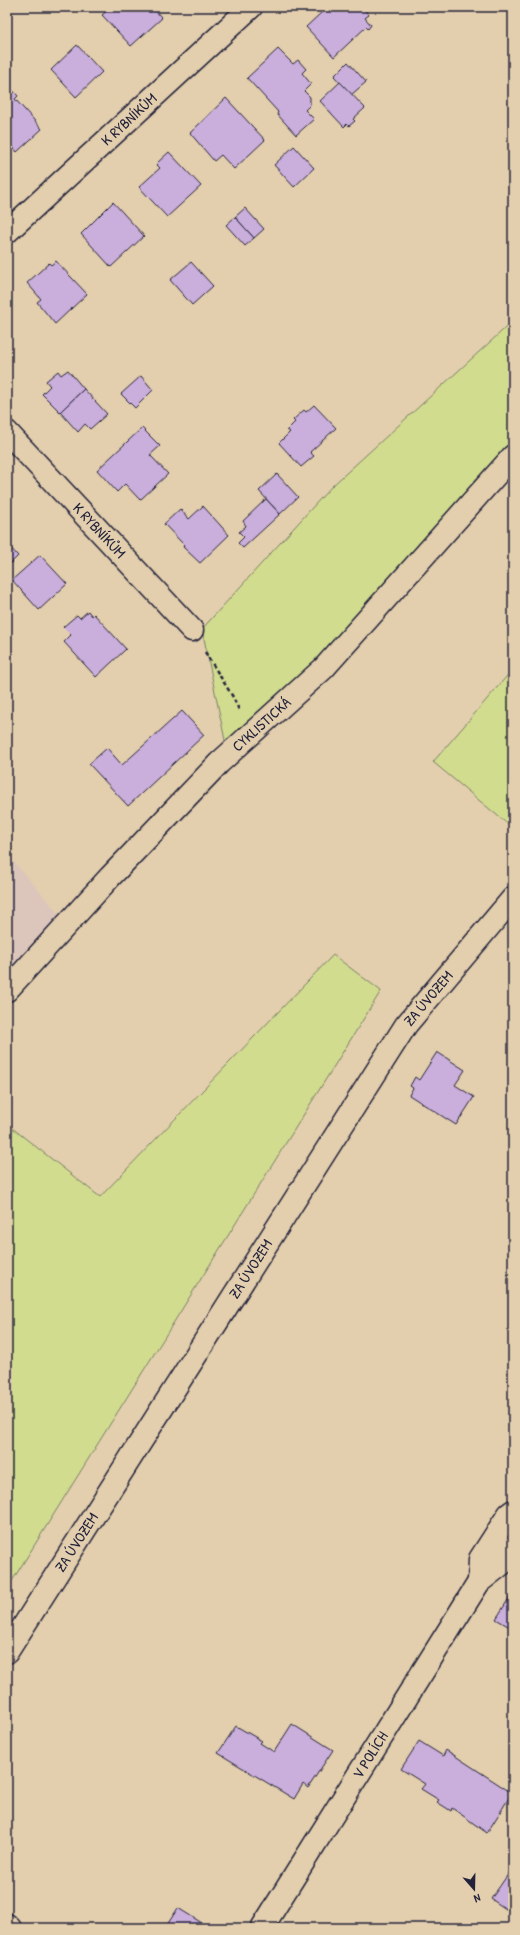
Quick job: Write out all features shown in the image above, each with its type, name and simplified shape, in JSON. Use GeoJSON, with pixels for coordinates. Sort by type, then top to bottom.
{"type":"FeatureCollection","features":[{"type":"Feature","properties":{"kind":"street","name":"K RYBNÍKŮM"},"geometry":{"type":"LineString","coordinates":[[7,232],[251,7]]}},
{"type":"Feature","properties":{"kind":"street","name":"K RYBNÍKŮM"},"geometry":{"type":"LineString","coordinates":[[7,432],[192,630]]}},
{"type":"Feature","properties":{"kind":"street","name":"CYKLISTICKÁ"},"geometry":{"type":"LineString","coordinates":[[7,990],[110,877],[219,763],[324,668],[513,456]]}},
{"type":"Feature","properties":{"kind":"street","name":"ZA ÚVOZEM"},"geometry":{"type":"LineString","coordinates":[[7,1652],[406,1025],[513,898]]}},
{"type":"Feature","properties":{"kind":"street","name":"V POLÍCH"},"geometry":{"type":"LineString","coordinates":[[479,1582],[480,1559],[509,1514],[513,1511]]}},
{"type":"Feature","properties":{"kind":"street","name":"V POLÍCH"},"geometry":{"type":"LineString","coordinates":[[262,1928],[479,1582],[502,1564],[513,1547]]}},
{"type":"Feature","properties":{"kind":"street"},"geometry":{"type":"LineString","coordinates":[[7,1925],[10,1928]]}},
{"type":"Feature","properties":{"kind":"path"},"geometry":{"type":"LineString","coordinates":[[192,630],[233,696],[242,717]]}},
{"type":"Feature","properties":{"kind":"shaded area"},"geometry":{"type":"Polygon","coordinates":[[[7,854],[61,916],[7,971],[7,854]]]}},
{"type":"Feature","properties":{"kind":"green space"},"geometry":{"type":"Polygon","coordinates":[[[513,321],[513,446],[354,624],[226,745],[202,629],[331,487],[513,321]]]}},
{"type":"Feature","properties":{"kind":"green space"},"geometry":{"type":"Polygon","coordinates":[[[513,669],[513,823],[510,826],[433,762],[513,669]]]}},
{"type":"Feature","properties":{"kind":"green space"},"geometry":{"type":"Polygon","coordinates":[[[333,955],[381,991],[7,1589],[7,1124],[100,1197],[333,955]]]}},
{"type":"Feature","properties":{"kind":"building"},"geometry":{"type":"Polygon","coordinates":[[[111,7],[152,7],[162,18],[131,46],[102,15],[111,7]]]}},
{"type":"Feature","properties":{"kind":"building"},"geometry":{"type":"Polygon","coordinates":[[[324,7],[362,7],[369,15],[365,18],[371,25],[368,29],[366,27],[334,57],[306,27],[322,12],[321,10],[324,7]]]}},
{"type":"Feature","properties":{"kind":"building"},"geometry":{"type":"Polygon","coordinates":[[[77,45],[102,72],[76,97],[51,70],[77,45]]]}},
{"type":"Feature","properties":{"kind":"building"},"geometry":{"type":"Polygon","coordinates":[[[278,49],[293,64],[298,60],[306,69],[302,73],[311,84],[304,91],[310,97],[310,105],[305,110],[314,119],[296,135],[277,114],[278,112],[247,78],[278,49]]]}},
{"type":"Feature","properties":{"kind":"building"},"geometry":{"type":"Polygon","coordinates":[[[348,62],[366,82],[351,95],[334,76],[348,62]]]}},
{"type":"Feature","properties":{"kind":"building"},"geometry":{"type":"Polygon","coordinates":[[[340,82],[365,108],[353,119],[355,121],[349,126],[347,124],[344,127],[320,101],[340,82]]]}},
{"type":"Feature","properties":{"kind":"building"},"geometry":{"type":"Polygon","coordinates":[[[7,84],[18,96],[15,99],[42,129],[17,152],[7,141],[7,84]]]}},
{"type":"Feature","properties":{"kind":"building"},"geometry":{"type":"Polygon","coordinates":[[[226,98],[265,140],[234,169],[221,155],[214,161],[190,133],[226,98]]]}},
{"type":"Feature","properties":{"kind":"building"},"geometry":{"type":"Polygon","coordinates":[[[294,146],[314,168],[294,187],[274,165],[294,146]]]}},
{"type":"Feature","properties":{"kind":"building"},"geometry":{"type":"Polygon","coordinates":[[[169,152],[201,186],[167,217],[139,187],[160,168],[156,164],[169,152]]]}},
{"type":"Feature","properties":{"kind":"building"},"geometry":{"type":"Polygon","coordinates":[[[113,202],[144,236],[111,267],[81,234],[113,202]]]}},
{"type":"Feature","properties":{"kind":"building"},"geometry":{"type":"Polygon","coordinates":[[[245,208],[264,229],[254,238],[235,217],[245,208]]]}},
{"type":"Feature","properties":{"kind":"building"},"geometry":{"type":"Polygon","coordinates":[[[235,217],[254,238],[245,246],[226,225],[235,217]]]}},
{"type":"Feature","properties":{"kind":"building"},"geometry":{"type":"Polygon","coordinates":[[[56,261],[87,294],[55,324],[37,302],[41,299],[27,283],[49,263],[51,265],[56,261]]]}},
{"type":"Feature","properties":{"kind":"building"},"geometry":{"type":"Polygon","coordinates":[[[191,262],[213,286],[192,305],[170,280],[191,262]]]}},
{"type":"Feature","properties":{"kind":"building"},"geometry":{"type":"Polygon","coordinates":[[[68,370],[84,389],[60,412],[42,394],[50,386],[46,381],[58,371],[61,375],[68,370]]]}},
{"type":"Feature","properties":{"kind":"building"},"geometry":{"type":"Polygon","coordinates":[[[141,376],[153,390],[135,408],[121,394],[141,376]]]}},
{"type":"Feature","properties":{"kind":"building"},"geometry":{"type":"Polygon","coordinates":[[[84,389],[107,414],[90,429],[85,424],[78,432],[60,412],[84,389]]]}},
{"type":"Feature","properties":{"kind":"building"},"geometry":{"type":"Polygon","coordinates":[[[314,405],[336,428],[310,452],[314,456],[301,467],[279,443],[290,432],[287,430],[295,422],[293,420],[304,410],[306,412],[314,405]]]}},
{"type":"Feature","properties":{"kind":"building"},"geometry":{"type":"Polygon","coordinates":[[[142,428],[160,446],[150,455],[168,474],[140,500],[125,484],[117,492],[97,470],[142,428]]]}},
{"type":"Feature","properties":{"kind":"building"},"geometry":{"type":"Polygon","coordinates":[[[277,474],[298,497],[280,514],[259,491],[277,474]]]}},
{"type":"Feature","properties":{"kind":"building"},"geometry":{"type":"Polygon","coordinates":[[[266,499],[280,514],[243,548],[238,543],[244,537],[239,532],[246,526],[243,521],[266,499]]]}},
{"type":"Feature","properties":{"kind":"building"},"geometry":{"type":"Polygon","coordinates":[[[203,506],[229,535],[200,563],[183,547],[184,545],[164,524],[180,509],[189,519],[203,506]]]}},
{"type":"Feature","properties":{"kind":"building"},"geometry":{"type":"Polygon","coordinates":[[[7,519],[11,524],[7,528],[7,519]]]}},
{"type":"Feature","properties":{"kind":"building"},"geometry":{"type":"Polygon","coordinates":[[[8,545],[18,556],[7,567],[7,546],[8,545]]]}},
{"type":"Feature","properties":{"kind":"building"},"geometry":{"type":"Polygon","coordinates":[[[40,555],[67,584],[39,610],[12,580],[40,555]]]}},
{"type":"Feature","properties":{"kind":"building"},"geometry":{"type":"Polygon","coordinates":[[[88,611],[92,616],[94,614],[126,649],[96,677],[64,642],[71,635],[63,627],[77,615],[80,618],[88,611]]]}},
{"type":"Feature","properties":{"kind":"building"},"geometry":{"type":"Polygon","coordinates":[[[182,711],[204,735],[128,806],[89,764],[107,748],[122,765],[182,711]]]}},
{"type":"Feature","properties":{"kind":"building"},"geometry":{"type":"Polygon","coordinates":[[[437,1052],[465,1070],[455,1085],[474,1097],[456,1125],[409,1095],[413,1088],[410,1086],[415,1077],[419,1080],[437,1052]]]}},
{"type":"Feature","properties":{"kind":"building"},"geometry":{"type":"Polygon","coordinates":[[[513,1592],[513,1629],[496,1619],[513,1592]]]}},
{"type":"Feature","properties":{"kind":"building"},"geometry":{"type":"Polygon","coordinates":[[[292,1724],[333,1750],[308,1788],[303,1784],[294,1799],[218,1753],[236,1726],[262,1741],[260,1743],[274,1752],[292,1724]]]}},
{"type":"Feature","properties":{"kind":"building"},"geometry":{"type":"Polygon","coordinates":[[[419,1741],[443,1756],[446,1750],[512,1793],[487,1833],[452,1808],[451,1811],[437,1802],[439,1800],[421,1789],[425,1784],[401,1769],[419,1741]]]}},
{"type":"Feature","properties":{"kind":"building"},"geometry":{"type":"Polygon","coordinates":[[[511,1870],[513,1871],[512,1913],[491,1899],[511,1870]]]}},
{"type":"Feature","properties":{"kind":"building"},"geometry":{"type":"Polygon","coordinates":[[[178,1908],[210,1928],[165,1928],[178,1908]]]}}]}
